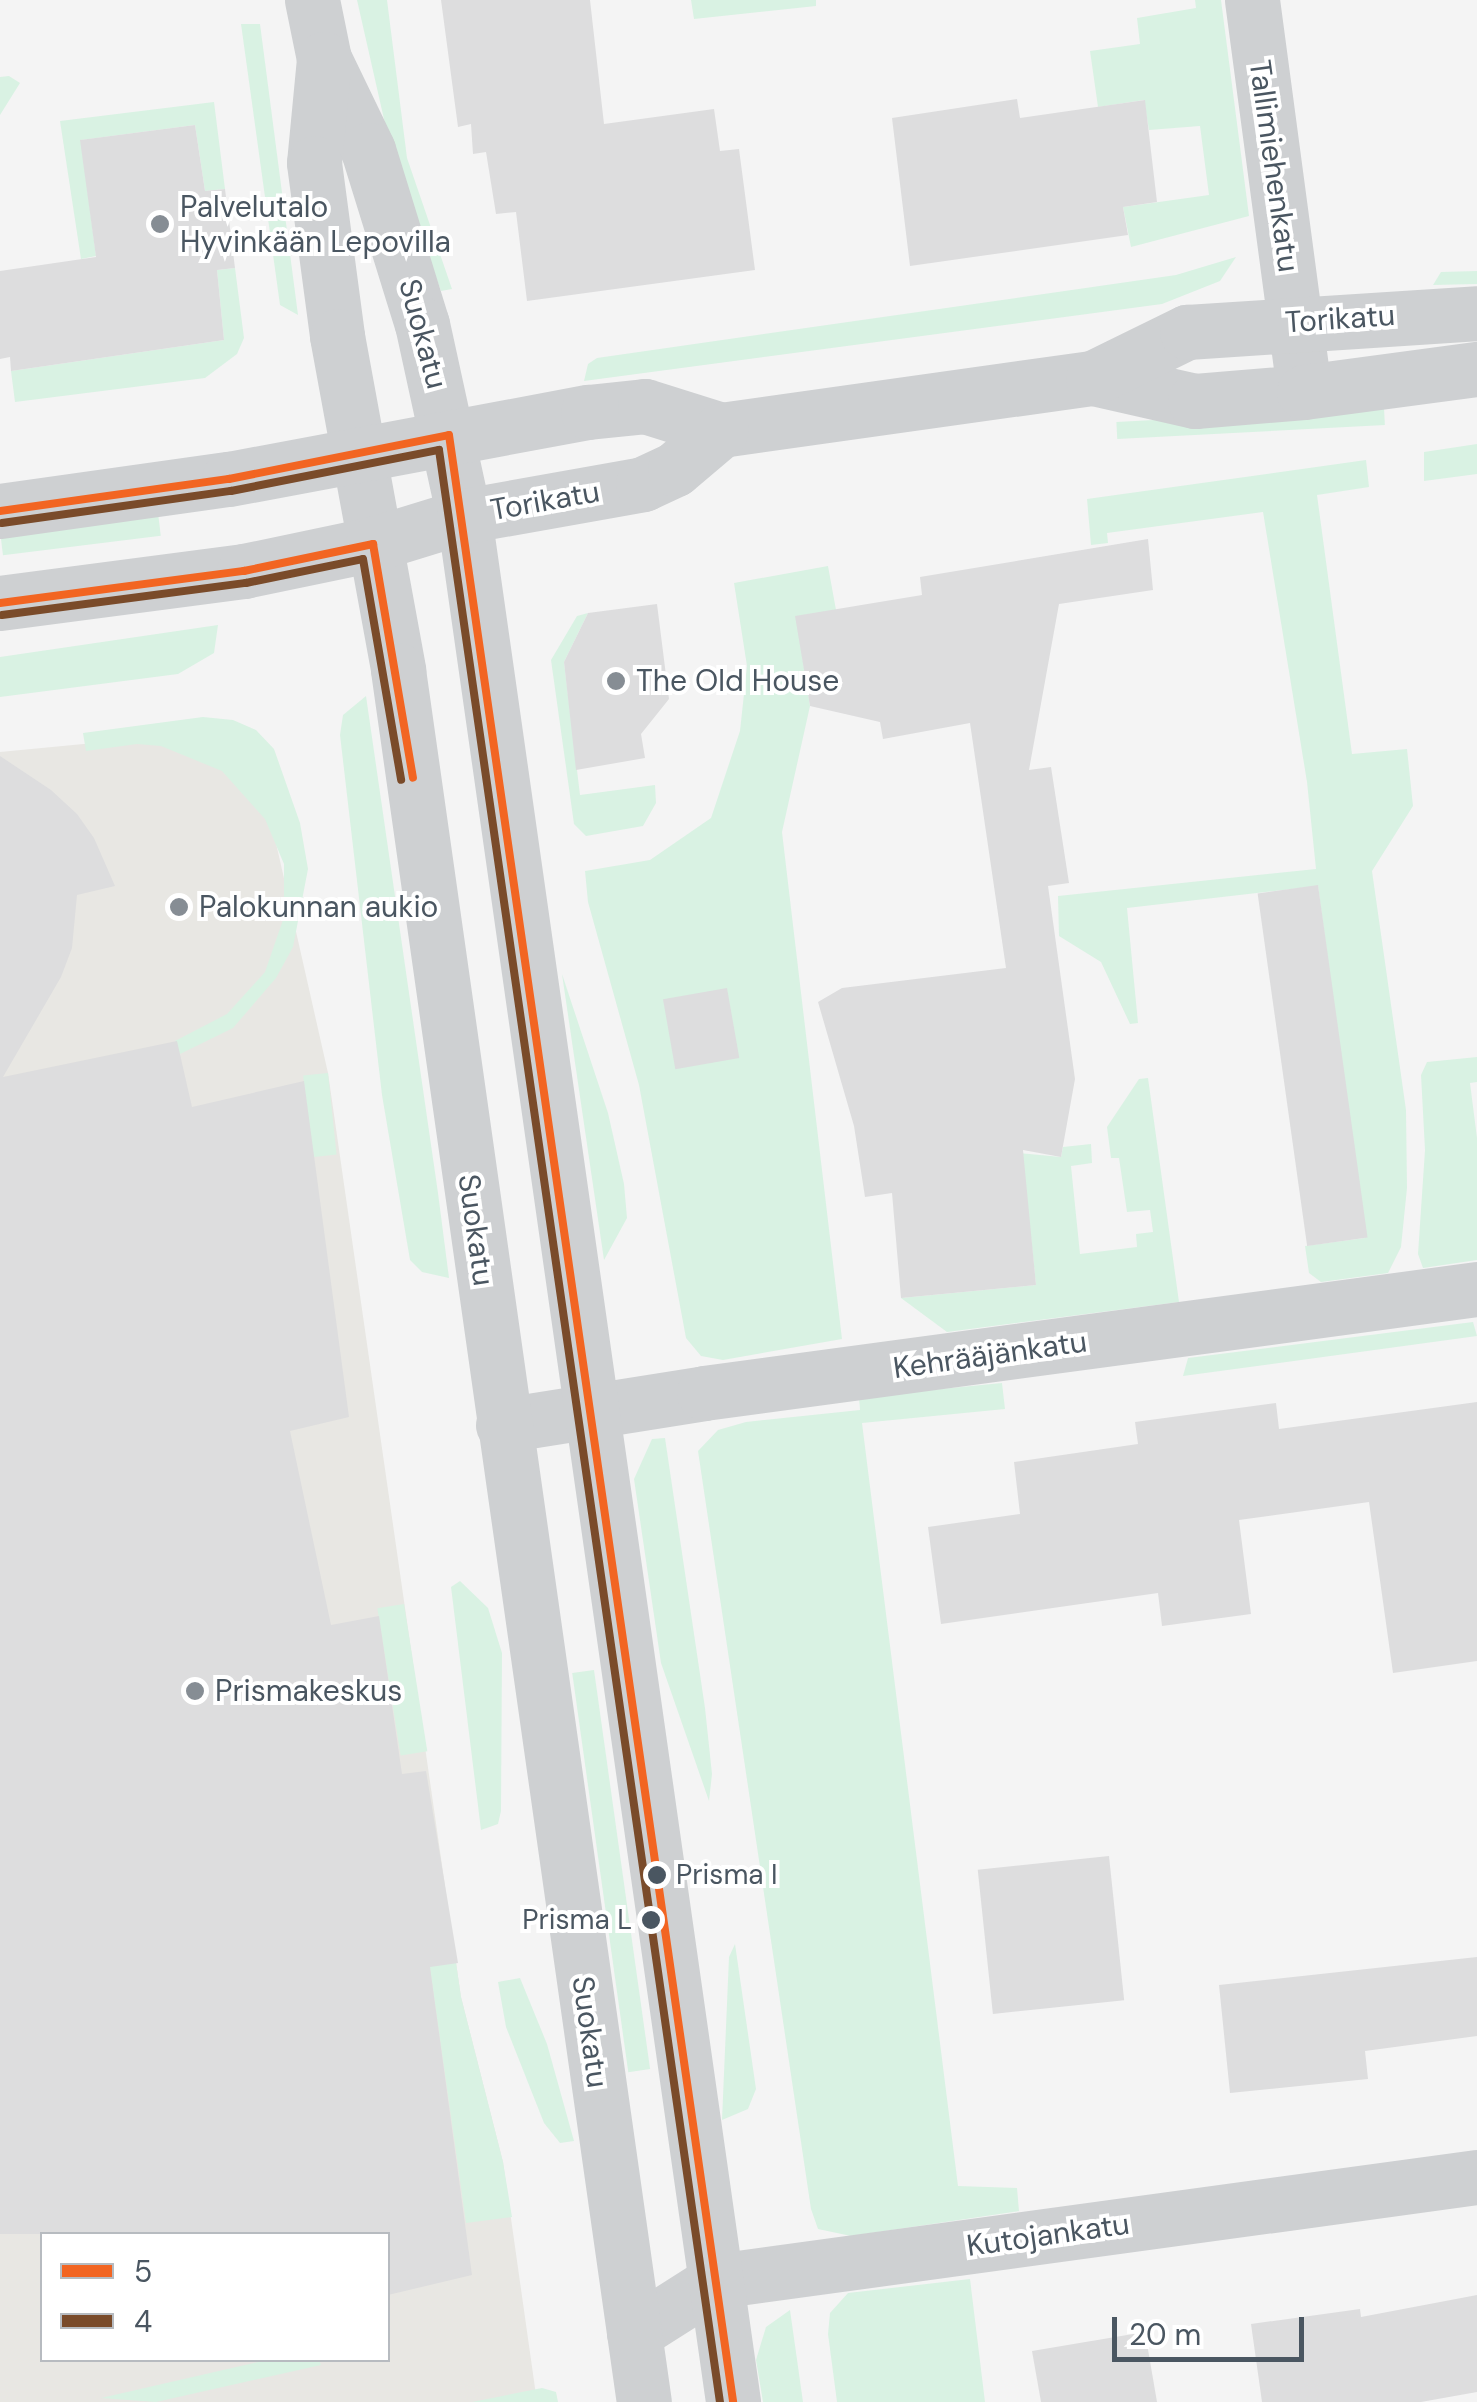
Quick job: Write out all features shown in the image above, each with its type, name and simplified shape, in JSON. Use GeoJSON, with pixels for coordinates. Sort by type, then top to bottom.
{"type":"FeatureCollection","features":[{"type":"Feature","properties":{"kind":"street","name":"Suokatu"},"geometry":{"type":"LineString","coordinates":[[312,0],[324,60],[368,150],[422,324],[464,516],[733,2402]]}},
{"type":"Feature","properties":{"kind":"street","name":"Tallimiehenkatu"},"geometry":{"type":"LineString","coordinates":[[1252,0],[1304,392]]}},
{"type":"Feature","properties":{"kind":"street","name":"Suokatu"},"geometry":{"type":"LineString","coordinates":[[324,60],[314,163],[356,453],[398,670],[644,2402]]}},
{"type":"Feature","properties":{"kind":"street","name":"Torikatu"},"geometry":{"type":"LineString","coordinates":[[0,512],[229,479],[449,434],[646,406],[721,430],[1093,378],[1188,332],[1294,322],[1477,313]]}},
{"type":"Feature","properties":{"kind":"street","name":"Torikatu"},"geometry":{"type":"LineString","coordinates":[[1093,378],[1195,401],[1304,392],[1477,369]]}},
{"type":"Feature","properties":{"kind":"street","name":"Torikatu"},"geometry":{"type":"LineString","coordinates":[[0,603],[244,571],[373,544],[464,516],[642,484],[675,469],[721,430]]}},
{"type":"Feature","properties":{"kind":"street","name":"Kehrääjänkatu"},"geometry":{"type":"LineString","coordinates":[[503,1425],[1477,1289]]}},
{"type":"Feature","properties":{"kind":"street","name":"Kutojankatu"},"geometry":{"type":"LineString","coordinates":[[634,2332],[716,2281],[1477,2177]]}},
{"type":"Feature","properties":{"kind":"shaded area","name":"Prismakeskus"},"geometry":{"type":"Polygon","coordinates":[[[250,728],[328,1073],[461,1997],[503,2162],[537,2402],[0,2402],[0,752],[250,728]]]}},
{"type":"Feature","properties":{"kind":"green space"},"geometry":{"type":"Polygon","coordinates":[[[357,0],[387,0],[407,158],[452,289],[441,291],[393,159],[357,0]]]}},
{"type":"Feature","properties":{"kind":"green space"},"geometry":{"type":"Polygon","coordinates":[[[691,0],[816,0],[816,6],[694,19],[691,0]]]}},
{"type":"Feature","properties":{"kind":"green space"},"geometry":{"type":"Polygon","coordinates":[[[1195,0],[1221,0],[1249,216],[1131,247],[1123,207],[1209,195],[1200,126],[1149,130],[1144,100],[1098,107],[1090,51],[1140,44],[1137,18],[1196,8],[1195,0]]]}},
{"type":"Feature","properties":{"kind":"green space"},"geometry":{"type":"Polygon","coordinates":[[[241,24],[260,24],[298,315],[280,305],[241,24]]]}},
{"type":"Feature","properties":{"kind":"green space"},"geometry":{"type":"Polygon","coordinates":[[[9,76],[20,83],[0,115],[0,77],[9,76]]]}},
{"type":"Feature","properties":{"kind":"green space"},"geometry":{"type":"Polygon","coordinates":[[[214,102],[225,189],[205,191],[195,125],[81,140],[96,256],[81,259],[60,121],[214,102]]]}},
{"type":"Feature","properties":{"kind":"green space"},"geometry":{"type":"Polygon","coordinates":[[[1236,257],[1220,281],[1162,304],[584,381],[588,364],[597,358],[1176,275],[1236,257]]]}},
{"type":"Feature","properties":{"kind":"green space"},"geometry":{"type":"Polygon","coordinates":[[[235,268],[244,338],[237,354],[205,378],[15,402],[11,371],[224,340],[217,270],[235,268]]]}},
{"type":"Feature","properties":{"kind":"green space"},"geometry":{"type":"Polygon","coordinates":[[[1477,271],[1477,284],[1433,285],[1441,272],[1477,271]]]}},
{"type":"Feature","properties":{"kind":"green space"},"geometry":{"type":"Polygon","coordinates":[[[1384,408],[1385,425],[1117,439],[1116,422],[1384,408]]]}},
{"type":"Feature","properties":{"kind":"green space"},"geometry":{"type":"Polygon","coordinates":[[[1477,444],[1477,474],[1424,481],[1424,452],[1477,444]]]}},
{"type":"Feature","properties":{"kind":"green space"},"geometry":{"type":"Polygon","coordinates":[[[1366,460],[1369,487],[1317,495],[1352,754],[1407,749],[1413,806],[1372,871],[1406,1110],[1407,1188],[1401,1247],[1388,1273],[1321,1282],[1309,1273],[1305,1246],[1365,1238],[1318,886],[1127,908],[1138,1023],[1130,1024],[1101,962],[1059,936],[1058,896],[1316,869],[1307,782],[1263,512],[1107,533],[1108,543],[1091,545],[1087,499],[1366,460]]]}},
{"type":"Feature","properties":{"kind":"green space"},"geometry":{"type":"Polygon","coordinates":[[[158,513],[161,536],[3,555],[0,532],[158,513]]]}},
{"type":"Feature","properties":{"kind":"green space"},"geometry":{"type":"Polygon","coordinates":[[[828,566],[836,610],[796,617],[810,706],[782,832],[842,1339],[723,1360],[701,1356],[686,1338],[639,1085],[588,902],[585,871],[650,860],[711,818],[740,731],[747,666],[734,583],[828,566]]]}},
{"type":"Feature","properties":{"kind":"green space"},"geometry":{"type":"Polygon","coordinates":[[[588,613],[564,662],[580,795],[655,785],[656,803],[643,826],[586,836],[574,824],[551,660],[577,616],[588,613]]]}},
{"type":"Feature","properties":{"kind":"green space"},"geometry":{"type":"Polygon","coordinates":[[[218,625],[214,653],[178,674],[0,697],[0,657],[218,625]]]}},
{"type":"Feature","properties":{"kind":"green space"},"geometry":{"type":"Polygon","coordinates":[[[366,696],[449,1278],[422,1272],[410,1260],[382,1095],[340,735],[343,715],[366,696]]]}},
{"type":"Feature","properties":{"kind":"green space"},"geometry":{"type":"Polygon","coordinates":[[[203,717],[233,720],[256,730],[274,749],[300,823],[308,869],[293,947],[276,978],[233,1028],[180,1054],[175,1041],[227,1014],[265,972],[284,917],[284,864],[265,819],[222,771],[161,746],[137,744],[86,751],[83,733],[203,717]]]}},
{"type":"Feature","properties":{"kind":"green space"},"geometry":{"type":"Polygon","coordinates":[[[562,974],[608,1113],[624,1184],[627,1218],[604,1260],[562,974]]]}},
{"type":"Feature","properties":{"kind":"green space"},"geometry":{"type":"Polygon","coordinates":[[[1477,1057],[1477,1082],[1470,1083],[1477,1138],[1477,1260],[1423,1268],[1418,1254],[1425,1150],[1421,1075],[1427,1062],[1477,1057]]]}},
{"type":"Feature","properties":{"kind":"green space"},"geometry":{"type":"Polygon","coordinates":[[[328,1073],[337,1155],[312,1157],[303,1076],[328,1073]]]}},
{"type":"Feature","properties":{"kind":"green space"},"geometry":{"type":"Polygon","coordinates":[[[1148,1078],[1179,1302],[947,1332],[901,1298],[1036,1285],[1031,1238],[1007,1152],[1061,1157],[1063,1147],[1091,1144],[1092,1163],[1071,1166],[1080,1254],[1137,1247],[1136,1234],[1153,1232],[1150,1210],[1127,1212],[1119,1158],[1111,1158],[1107,1127],[1139,1079],[1148,1078]]]}},
{"type":"Feature","properties":{"kind":"green space"},"geometry":{"type":"Polygon","coordinates":[[[1473,1322],[1477,1336],[1183,1376],[1188,1358],[1473,1322]]]}},
{"type":"Feature","properties":{"kind":"green space"},"geometry":{"type":"Polygon","coordinates":[[[1002,1383],[1005,1409],[862,1423],[958,2186],[1017,2188],[1019,2211],[851,2236],[818,2229],[811,2209],[698,1451],[718,1430],[746,1422],[860,1410],[859,1397],[1002,1383]]]}},
{"type":"Feature","properties":{"kind":"green space"},"geometry":{"type":"Polygon","coordinates":[[[665,1438],[705,1708],[712,1774],[709,1801],[661,1663],[634,1479],[652,1439],[665,1438]]]}},
{"type":"Feature","properties":{"kind":"green space"},"geometry":{"type":"Polygon","coordinates":[[[460,1581],[488,1608],[502,1653],[501,1811],[498,1824],[481,1830],[451,1587],[460,1581]]]}},
{"type":"Feature","properties":{"kind":"green space"},"geometry":{"type":"Polygon","coordinates":[[[404,1604],[427,1751],[401,1755],[377,1608],[404,1604]]]}},
{"type":"Feature","properties":{"kind":"green space"},"geometry":{"type":"Polygon","coordinates":[[[594,1670],[650,2069],[628,2072],[572,1673],[594,1670]]]}},
{"type":"Feature","properties":{"kind":"green space"},"geometry":{"type":"Polygon","coordinates":[[[447,1901],[461,1997],[503,2162],[512,2217],[466,2223],[421,1904],[447,1901]]]}},
{"type":"Feature","properties":{"kind":"green space"},"geometry":{"type":"Polygon","coordinates":[[[735,1944],[756,2089],[748,2109],[722,2120],[729,1957],[735,1944]]]}},
{"type":"Feature","properties":{"kind":"green space"},"geometry":{"type":"Polygon","coordinates":[[[520,1978],[547,2044],[574,2141],[560,2143],[544,2123],[506,2027],[498,1982],[520,1978]]]}},
{"type":"Feature","properties":{"kind":"green space"},"geometry":{"type":"Polygon","coordinates":[[[970,2279],[985,2402],[837,2402],[828,2334],[830,2313],[848,2293],[970,2279]]]}},
{"type":"Feature","properties":{"kind":"green space"},"geometry":{"type":"Polygon","coordinates":[[[790,2310],[803,2402],[763,2402],[756,2360],[766,2327],[790,2310]]]}},
{"type":"Feature","properties":{"kind":"green space"},"geometry":{"type":"Polygon","coordinates":[[[258,2362],[321,2365],[156,2402],[101,2398],[258,2362]]]}},
{"type":"Feature","properties":{"kind":"green space"},"geometry":{"type":"Polygon","coordinates":[[[542,2388],[556,2392],[558,2402],[472,2402],[542,2388]]]}},
{"type":"Feature","properties":{"kind":"building"},"geometry":{"type":"Polygon","coordinates":[[[441,0],[590,0],[604,124],[714,109],[720,151],[739,149],[755,270],[527,301],[516,212],[496,214],[486,152],[473,154],[471,124],[458,127],[441,0]]]}},
{"type":"Feature","properties":{"kind":"building"},"geometry":{"type":"Polygon","coordinates":[[[1017,99],[1020,118],[1145,100],[1157,202],[1123,207],[1128,235],[910,266],[892,118],[1017,99]]]}},
{"type":"Feature","properties":{"kind":"building","name":"Palvelutalo Hyvinkään Lepovilla"},"geometry":{"type":"Polygon","coordinates":[[[195,125],[205,191],[225,189],[235,268],[217,270],[224,340],[11,371],[10,357],[0,359],[0,271],[96,257],[80,140],[195,125]]]}},
{"type":"Feature","properties":{"kind":"building"},"geometry":{"type":"Polygon","coordinates":[[[1148,539],[1153,590],[1059,604],[1029,770],[1051,767],[1069,883],[1048,886],[1075,1079],[1061,1157],[1023,1150],[1036,1285],[901,1298],[892,1193],[865,1197],[854,1126],[818,1002],[842,988],[1006,968],[970,723],[883,739],[880,722],[810,706],[795,616],[922,595],[920,577],[1148,539]]]}},
{"type":"Feature","properties":{"kind":"building","name":"The Old House"},"geometry":{"type":"Polygon","coordinates":[[[657,604],[669,699],[641,734],[645,758],[576,770],[564,662],[588,613],[657,604]]]}},
{"type":"Feature","properties":{"kind":"building","name":"Prismakeskus"},"geometry":{"type":"Polygon","coordinates":[[[0,756],[51,790],[77,814],[94,838],[115,886],[77,895],[72,948],[61,977],[3,1077],[177,1041],[192,1107],[304,1081],[349,1417],[290,1431],[331,1625],[379,1616],[402,1774],[426,1771],[458,1963],[430,1967],[472,2275],[390,2295],[390,2232],[0,2234],[0,756]]]}},
{"type":"Feature","properties":{"kind":"building"},"geometry":{"type":"Polygon","coordinates":[[[1318,885],[1368,1238],[1307,1246],[1258,893],[1318,885]]]}},
{"type":"Feature","properties":{"kind":"building"},"geometry":{"type":"Polygon","coordinates":[[[727,988],[739,1058],[675,1069],[663,999],[727,988]]]}},
{"type":"Feature","properties":{"kind":"building"},"geometry":{"type":"Polygon","coordinates":[[[1477,1402],[1477,1661],[1393,1673],[1369,1502],[1239,1520],[1251,1614],[1162,1626],[1158,1593],[941,1624],[928,1527],[1020,1514],[1014,1462],[1138,1444],[1135,1422],[1276,1403],[1279,1429],[1477,1402]]]}},
{"type":"Feature","properties":{"kind":"building"},"geometry":{"type":"Polygon","coordinates":[[[1109,1856],[1124,2000],[993,2014],[978,1870],[1109,1856]]]}},
{"type":"Feature","properties":{"kind":"building"},"geometry":{"type":"Polygon","coordinates":[[[1477,1957],[1477,2036],[1365,2051],[1368,2079],[1230,2093],[1219,1985],[1477,1957]]]}},
{"type":"Feature","properties":{"kind":"building"},"geometry":{"type":"Polygon","coordinates":[[[1477,2295],[1477,2392],[1421,2402],[1262,2402],[1251,2324],[1360,2309],[1361,2317],[1477,2295]]]}},
{"type":"Feature","properties":{"kind":"building"},"geometry":{"type":"Polygon","coordinates":[[[1145,2332],[1157,2402],[1041,2402],[1032,2351],[1145,2332]]]}},
{"type":"Feature","properties":{"kind":"transit line","name":"5"},"geometry":{"type":"LineString","coordinates":[[0,511],[229,479],[449,435],[733,2402]]}},
{"type":"Feature","properties":{"kind":"transit line","name":"4"},"geometry":{"type":"LineString","coordinates":[[2,523],[231,491],[439,450],[720,2402]]}},
{"type":"Feature","properties":{"kind":"transit line","name":"5"},"geometry":{"type":"LineString","coordinates":[[0,603],[244,571],[373,544],[413,778]]}},
{"type":"Feature","properties":{"kind":"transit line","name":"4"},"geometry":{"type":"LineString","coordinates":[[2,615],[246,583],[363,559],[401,780]]}},
{"type":"Feature","properties":{"kind":"place","name":"Palvelutalo Hyvinkään Lepovilla"},"geometry":{"type":"Point","coordinates":[160,224]}},
{"type":"Feature","properties":{"kind":"place","name":"The Old House"},"geometry":{"type":"Point","coordinates":[616,681]}},
{"type":"Feature","properties":{"kind":"place","name":"Palokunnan aukio"},"geometry":{"type":"Point","coordinates":[179,907]}},
{"type":"Feature","properties":{"kind":"place","name":"Prismakeskus"},"geometry":{"type":"Point","coordinates":[195,1691]}},
{"type":"Feature","properties":{"kind":"place","name":"Prisma I"},"geometry":{"type":"Point","coordinates":[657,1875]}},
{"type":"Feature","properties":{"kind":"place","name":"Prisma L"},"geometry":{"type":"Point","coordinates":[651,1920]}}]}
